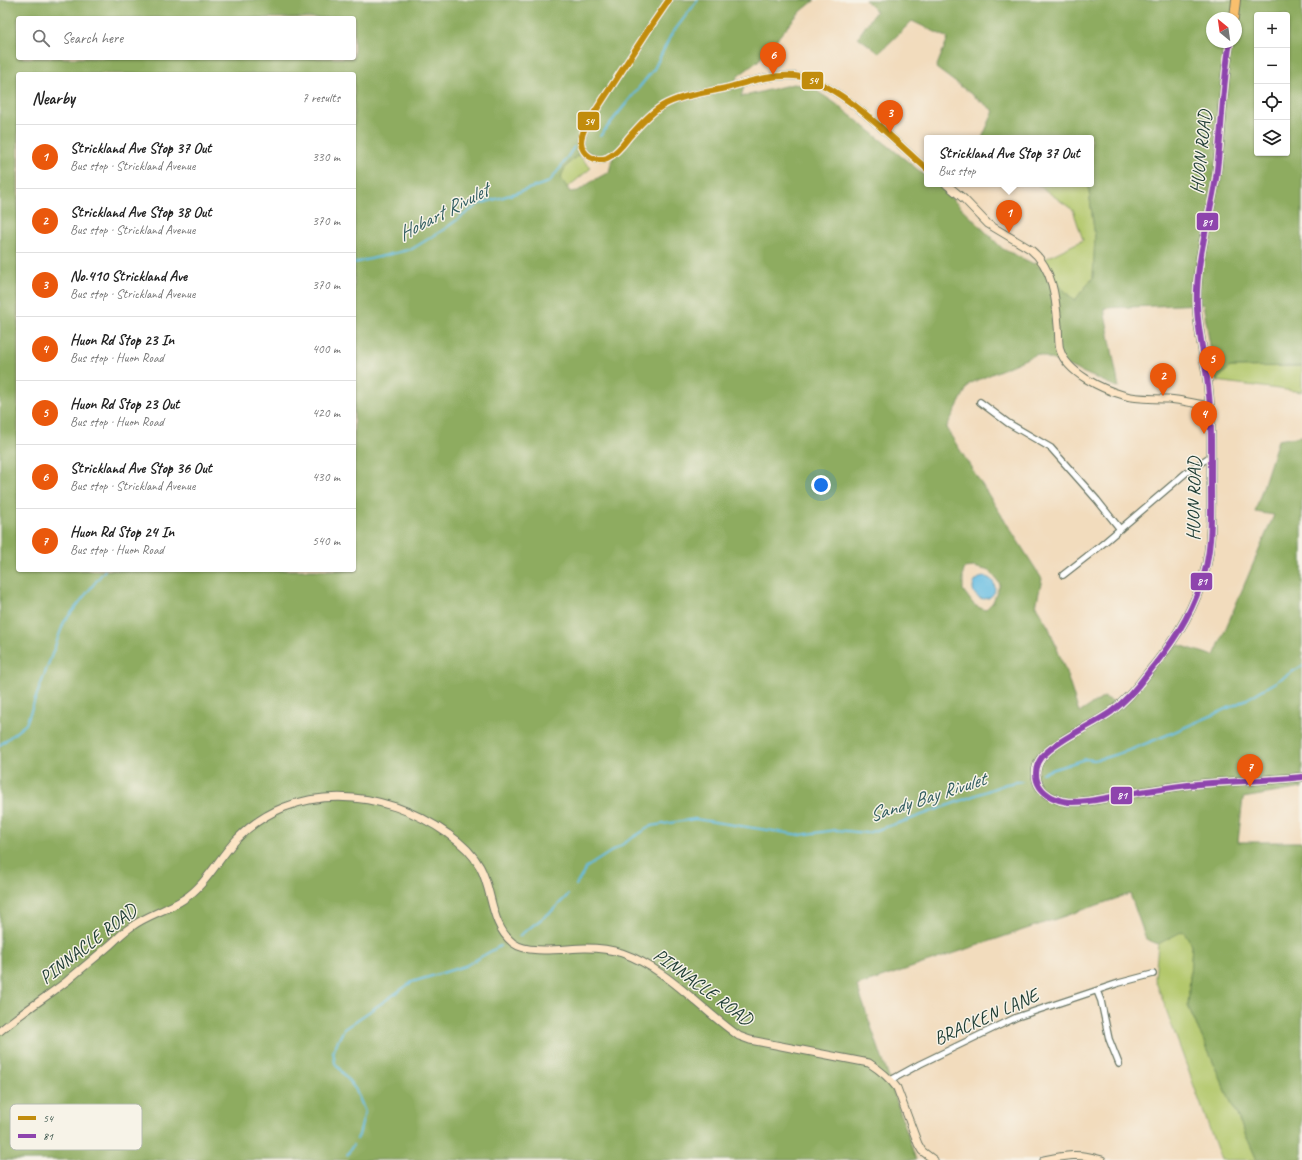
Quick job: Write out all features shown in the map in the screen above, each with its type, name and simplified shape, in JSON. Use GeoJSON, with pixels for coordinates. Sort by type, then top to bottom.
{"type":"FeatureCollection","features":[{"type":"Feature","properties":{"kind":"main road"},"geometry":{"type":"LineString","coordinates":[[669,0],[587,124],[581,140],[582,147],[588,156],[598,160],[610,156],[652,114],[669,103],[689,96],[756,80],[796,76],[814,81],[844,98],[859,109],[924,166]]}},
{"type":"Feature","properties":{"kind":"main road"},"geometry":{"type":"LineString","coordinates":[[1235,12],[1236,0]]}},
{"type":"Feature","properties":{"kind":"main road","name":"HUON ROAD"},"geometry":{"type":"LineString","coordinates":[[1229,48],[1216,176],[1199,266],[1197,293],[1198,321],[1210,406],[1211,527],[1209,557],[1203,581],[1196,600],[1184,624],[1156,664],[1131,695],[1110,713],[1059,744],[1043,756],[1036,769],[1036,779],[1043,791],[1051,797],[1064,801],[1077,802],[1190,785],[1302,777]]}},
{"type":"Feature","properties":{"kind":"main road"},"geometry":{"type":"LineString","coordinates":[[950,187],[964,199],[988,224],[1030,249],[1042,262],[1048,273],[1056,302],[1060,350],[1063,357],[1072,368],[1089,380],[1130,398],[1170,399],[1210,406]]}},
{"type":"Feature","properties":{"kind":"main road","name":"PINNACLE ROAD"},"geometry":{"type":"LineString","coordinates":[[0,1031],[68,980],[131,926],[182,901],[195,891],[236,840],[250,826],[266,815],[295,802],[329,798],[352,798],[384,803],[402,809],[436,826],[461,845],[473,857],[480,868],[498,923],[505,935],[516,945],[522,948],[536,950],[587,948],[623,953],[642,962],[679,987],[739,1036],[750,1040],[869,1063],[891,1080],[900,1094],[918,1144],[922,1151],[934,1160]]}},
{"type":"Feature","properties":{"kind":"main road"},"geometry":{"type":"LineString","coordinates":[[1044,1160],[1074,1155],[1083,1155],[1102,1160]]}},
{"type":"Feature","properties":{"kind":"street"},"geometry":{"type":"LineString","coordinates":[[980,402],[1008,422],[1052,448],[1120,529]]}},
{"type":"Feature","properties":{"kind":"street"},"geometry":{"type":"LineString","coordinates":[[1063,575],[1099,547],[1187,472],[1211,456]]}},
{"type":"Feature","properties":{"kind":"street","name":"BRACKEN LANE"},"geometry":{"type":"LineString","coordinates":[[891,1080],[920,1064],[1017,1017],[1120,983],[1153,974]]}},
{"type":"Feature","properties":{"kind":"street"},"geometry":{"type":"LineString","coordinates":[[1097,991],[1101,1001],[1111,1044],[1119,1064]]}},
{"type":"Feature","properties":{"kind":"green space"},"geometry":{"type":"Polygon","coordinates":[[[0,0],[815,0],[799,13],[758,61],[738,76],[734,85],[745,83],[741,97],[793,84],[809,86],[835,103],[924,175],[924,187],[940,187],[1003,249],[1034,264],[1048,273],[1074,301],[1093,278],[1095,237],[1088,187],[1094,187],[1094,135],[983,135],[994,111],[936,68],[948,38],[912,21],[879,53],[858,37],[876,11],[865,0],[1302,0],[1302,366],[1230,367],[1216,381],[1203,304],[1104,308],[1119,388],[1037,354],[969,384],[946,428],[1042,579],[1036,606],[1049,628],[1066,672],[1079,713],[1104,697],[1121,705],[1160,658],[1179,645],[1214,656],[1274,515],[1255,512],[1278,440],[1302,436],[1302,788],[1243,798],[1238,842],[1302,842],[1302,1160],[1257,1160],[1188,1006],[1192,944],[1183,931],[1158,944],[1146,939],[1130,894],[857,986],[916,1160],[0,1160],[0,0]],[[584,150],[567,165],[561,178],[570,192],[578,191],[609,172],[614,153],[603,159],[584,150]],[[974,567],[965,568],[963,573],[963,590],[974,605],[985,610],[993,602],[1000,584],[990,571],[974,567]]]}},
{"type":"Feature","properties":{"kind":"green space"},"geometry":{"type":"Polygon","coordinates":[[[578,155],[591,168],[568,187],[565,187],[559,181],[562,173],[566,166],[578,155]]]}},
{"type":"Feature","properties":{"kind":"green space"},"geometry":{"type":"Polygon","coordinates":[[[1041,187],[1088,187],[1095,237],[1093,278],[1074,301],[1048,273],[1034,264],[1083,240],[1073,210],[1041,187]]]}},
{"type":"Feature","properties":{"kind":"green space"},"geometry":{"type":"Polygon","coordinates":[[[1302,366],[1302,392],[1216,381],[1230,367],[1302,366]]]}},
{"type":"Feature","properties":{"kind":"green space"},"geometry":{"type":"Polygon","coordinates":[[[1183,930],[1192,944],[1188,1006],[1257,1160],[1221,1160],[1155,979],[1158,944],[1183,930]]]}},
{"type":"Feature","properties":{"kind":"water"},"geometry":{"type":"Polygon","coordinates":[[[980,577],[988,577],[995,584],[995,592],[988,599],[980,599],[973,592],[973,584],[980,577]]]}},
{"type":"Feature","properties":{"kind":"waterway","name":"Hobart Rivulet"},"geometry":{"type":"LineString","coordinates":[[600,136],[654,69],[671,35],[698,0]]}},
{"type":"Feature","properties":{"kind":"waterway","name":"Hobart Rivulet"},"geometry":{"type":"LineString","coordinates":[[356,263],[412,249],[443,230],[479,204],[549,182],[574,147]]}},
{"type":"Feature","properties":{"kind":"waterway","name":"Hobart Rivulet"},"geometry":{"type":"LineString","coordinates":[[0,745],[26,724],[64,622],[103,572]]}},
{"type":"Feature","properties":{"kind":"waterway","name":"Sandy Bay Rivulet"},"geometry":{"type":"LineString","coordinates":[[1042,773],[1085,759],[1094,760],[1104,758],[1130,750],[1167,735],[1247,699],[1302,666]]}},
{"type":"Feature","properties":{"kind":"waterway","name":"Sandy Bay Rivulet"},"geometry":{"type":"LineString","coordinates":[[576,885],[587,867],[651,826],[695,819],[800,835],[836,830],[867,833],[908,820],[1006,784],[1022,781]]}},
{"type":"Feature","properties":{"kind":"waterway","name":"Sandy Bay Rivulet"},"geometry":{"type":"LineString","coordinates":[[519,936],[552,911],[568,895]]}},
{"type":"Feature","properties":{"kind":"waterway","name":"Sandy Bay Rivulet"},"geometry":{"type":"LineString","coordinates":[[357,1139],[365,1112],[356,1090],[335,1063],[333,1051],[344,1029],[412,982],[465,966],[500,946]]}},
{"type":"Feature","properties":{"kind":"waterway","name":"Sandy Bay Rivulet"},"geometry":{"type":"LineString","coordinates":[[347,1155],[353,1145]]}},
{"type":"Feature","properties":{"kind":"transit line","name":"54"},"geometry":{"type":"LineString","coordinates":[[669,0],[586,126],[581,142],[584,151],[590,157],[594,159],[602,159],[613,154],[648,116],[669,102],[760,79],[778,76],[795,76],[812,80],[829,88],[847,100],[882,128],[924,166]]}},
{"type":"Feature","properties":{"kind":"transit line","name":"81"},"geometry":{"type":"LineString","coordinates":[[1229,48],[1225,76],[1216,178],[1200,259],[1197,291],[1200,334],[1209,391],[1211,430],[1210,533],[1208,559],[1205,572],[1191,609],[1179,631],[1140,684],[1111,712],[1065,739],[1048,751],[1040,761],[1036,776],[1040,787],[1052,798],[1068,802],[1081,802],[1188,785],[1302,777]]}},
{"type":"Feature","properties":{"kind":"place","name":"Strickland Ave Stop 36 Out"},"geometry":{"type":"Point","coordinates":[773,75]}},
{"type":"Feature","properties":{"kind":"place","name":"No.410 Strickland Ave"},"geometry":{"type":"Point","coordinates":[890,133]}},
{"type":"Feature","properties":{"kind":"place","name":"Strickland Ave Stop 37 Out"},"geometry":{"type":"Point","coordinates":[1009,233]}},
{"type":"Feature","properties":{"kind":"place","name":"Huon Rd Stop 23 Out"},"geometry":{"type":"Point","coordinates":[1212,379]}},
{"type":"Feature","properties":{"kind":"place","name":"Strickland Ave Stop 38 Out"},"geometry":{"type":"Point","coordinates":[1163,396]}},
{"type":"Feature","properties":{"kind":"place","name":"Huon Rd Stop 23 In"},"geometry":{"type":"Point","coordinates":[1204,434]}},
{"type":"Feature","properties":{"kind":"place","name":"Huon Rd Stop 24 In"},"geometry":{"type":"Point","coordinates":[1250,787]}}]}
